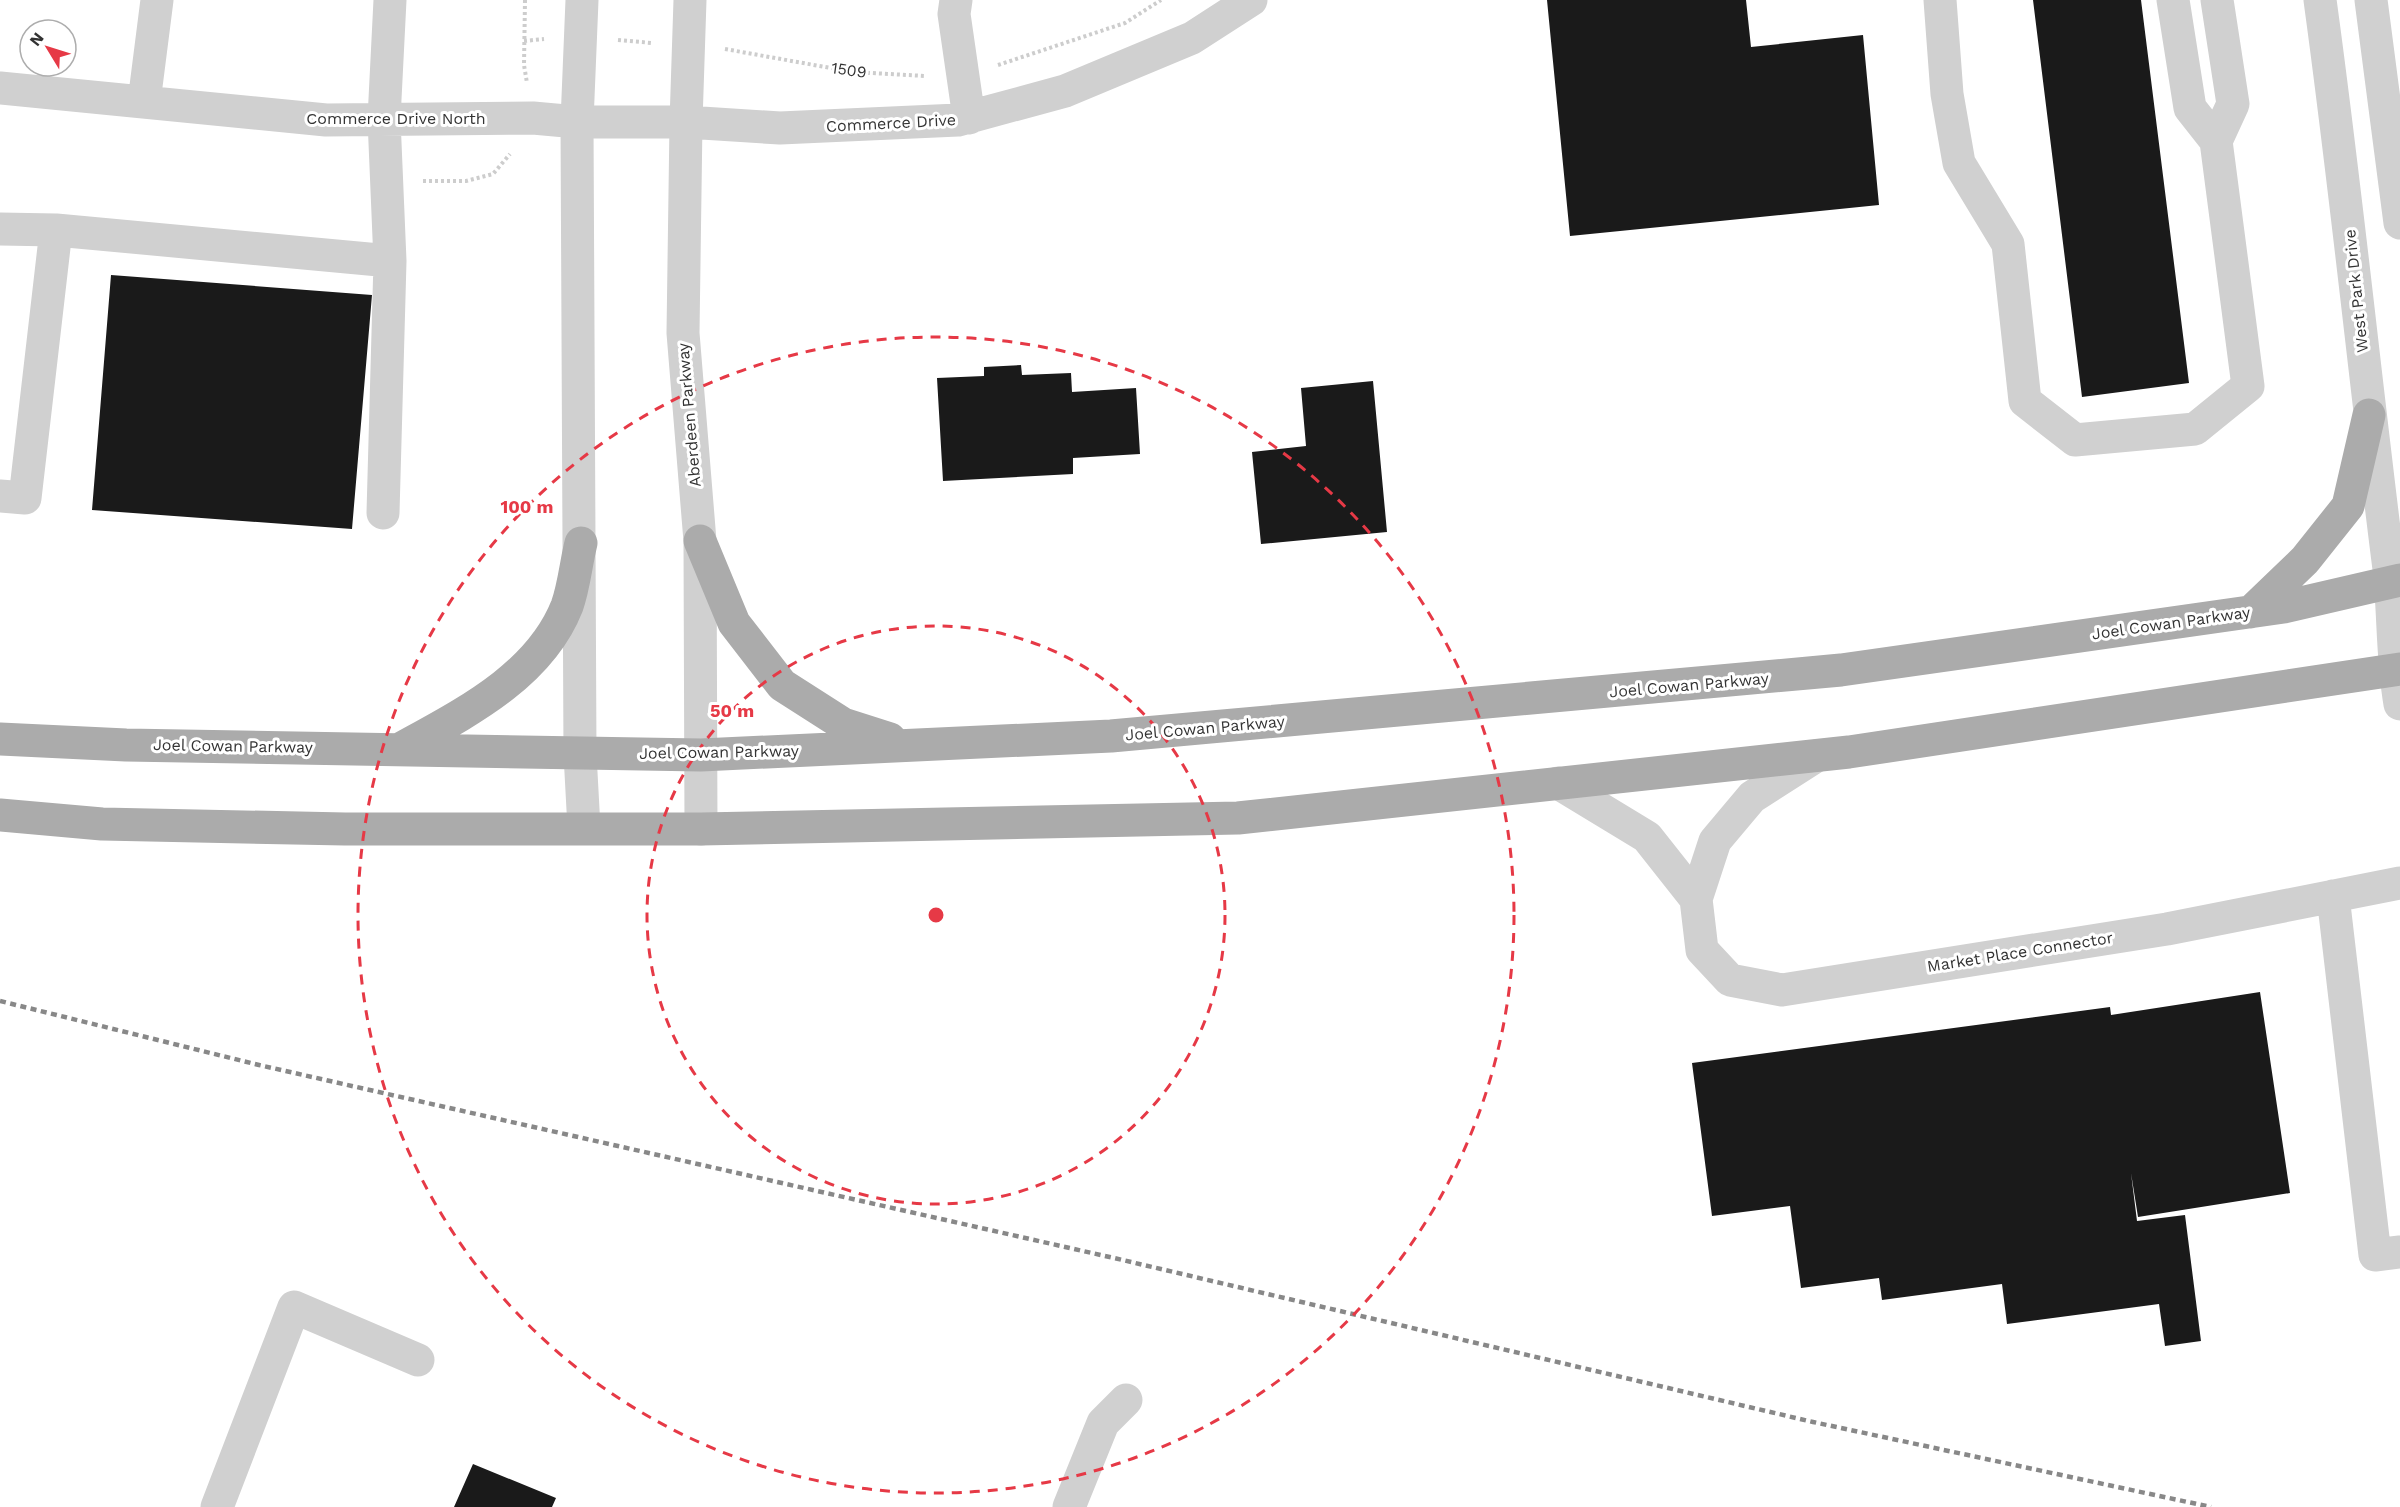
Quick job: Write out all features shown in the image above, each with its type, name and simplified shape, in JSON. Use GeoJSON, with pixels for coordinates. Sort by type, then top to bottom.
{"type":"FeatureCollection","features":[{"type":"Feature","properties":{"kind":"main road"},"geometry":{"type":"LineString","coordinates":[[2251,612],[2305,560],[2348,506],[2369,415]]}},
{"type":"Feature","properties":{"kind":"main road"},"geometry":{"type":"LineString","coordinates":[[700,541],[734,623],[782,685],[843,724],[908,746]]}},
{"type":"Feature","properties":{"kind":"main road"},"geometry":{"type":"LineString","coordinates":[[398,749],[491,696],[543,649],[567,605],[581,543]]}},
{"type":"Feature","properties":{"kind":"main road","name":"Joel Cowan Parkway"},"geometry":{"type":"LineString","coordinates":[[0,739],[126,745],[701,755],[1111,736],[1829,671],[2251,612],[2395,581]]}},
{"type":"Feature","properties":{"kind":"main road"},"geometry":{"type":"LineString","coordinates":[[0,815],[113,824],[345,829],[701,829],[1238,818],[1816,756],[2397,669]]}},
{"type":"Feature","properties":{"kind":"street"},"geometry":{"type":"LineString","coordinates":[[144,102],[157,0]]}},
{"type":"Feature","properties":{"kind":"street"},"geometry":{"type":"LineString","coordinates":[[383,513],[390,261],[384,119],[390,0]]}},
{"type":"Feature","properties":{"kind":"street"},"geometry":{"type":"LineString","coordinates":[[582,0],[577,122],[581,543],[580,754],[584,828]]}},
{"type":"Feature","properties":{"kind":"street","name":"Aberdeen Parkway"},"geometry":{"type":"LineString","coordinates":[[690,0],[683,333],[700,541],[701,829]]}},
{"type":"Feature","properties":{"kind":"street"},"geometry":{"type":"LineString","coordinates":[[956,0],[954,14],[969,117]]}},
{"type":"Feature","properties":{"kind":"street","name":"Commerce Drive"},"geometry":{"type":"LineString","coordinates":[[686,122],[780,128],[969,117],[1076,87],[1192,38],[1251,0]]}},
{"type":"Feature","properties":{"kind":"street"},"geometry":{"type":"LineString","coordinates":[[1940,0],[1947,94],[1959,163],[2008,244],[2025,400],[2075,440],[2195,429],[2248,386],[2216,141],[2190,108],[2173,0]]}},
{"type":"Feature","properties":{"kind":"street"},"geometry":{"type":"LineString","coordinates":[[2216,141],[2233,104],[2217,0]]}},
{"type":"Feature","properties":{"kind":"street","name":"West Park Drive"},"geometry":{"type":"LineString","coordinates":[[2320,0],[2336,117],[2369,415],[2395,581]]}},
{"type":"Feature","properties":{"kind":"street"},"geometry":{"type":"LineString","coordinates":[[2372,0],[2393,111],[2400,223]]}},
{"type":"Feature","properties":{"kind":"street","name":"Commerce Drive North"},"geometry":{"type":"LineString","coordinates":[[0,87],[326,120],[533,118],[577,122],[686,122]]}},
{"type":"Feature","properties":{"kind":"street"},"geometry":{"type":"LineString","coordinates":[[2336,117],[2393,111]]}},
{"type":"Feature","properties":{"kind":"street"},"geometry":{"type":"LineString","coordinates":[[0,229],[56,230],[390,261]]}},
{"type":"Feature","properties":{"kind":"street"},"geometry":{"type":"LineString","coordinates":[[0,496],[25,498],[56,230]]}},
{"type":"Feature","properties":{"kind":"street"},"geometry":{"type":"LineString","coordinates":[[2395,581],[2400,704]]}},
{"type":"Feature","properties":{"kind":"street","name":"Market Place Connector"},"geometry":{"type":"LineString","coordinates":[[1816,756],[1752,797],[1715,841],[1696,899],[1702,950],[1730,980],[1782,990],[2168,929],[2400,883]]}},
{"type":"Feature","properties":{"kind":"street"},"geometry":{"type":"LineString","coordinates":[[1558,783],[1647,837],[1696,899]]}},
{"type":"Feature","properties":{"kind":"street"},"geometry":{"type":"LineString","coordinates":[[2333,896],[2375,1255],[2400,1252]]}},
{"type":"Feature","properties":{"kind":"street"},"geometry":{"type":"LineString","coordinates":[[217,1507],[294,1307],[418,1360]]}},
{"type":"Feature","properties":{"kind":"street"},"geometry":{"type":"LineString","coordinates":[[1069,1507],[1104,1423],[1126,1400]]}},
{"type":"Feature","properties":{"kind":"path","name":"1509"},"geometry":{"type":"LineString","coordinates":[[524,41],[582,36],[723,49],[853,72],[911,76],[962,75],[1125,23],[1161,0]]}},
{"type":"Feature","properties":{"kind":"building"},"geometry":{"type":"Polygon","coordinates":[[[1547,0],[1746,0],[1751,47],[1863,35],[1879,205],[1570,236],[1547,0]]]}},
{"type":"Feature","properties":{"kind":"building"},"geometry":{"type":"Polygon","coordinates":[[[2033,0],[2141,0],[2189,383],[2082,397],[2033,0]]]}},
{"type":"Feature","properties":{"kind":"building"},"geometry":{"type":"Polygon","coordinates":[[[111,275],[372,295],[352,529],[92,510],[111,275]]]}},
{"type":"Feature","properties":{"kind":"building"},"geometry":{"type":"Polygon","coordinates":[[[1021,365],[1022,375],[1071,373],[1072,392],[1136,388],[1140,454],[1073,458],[1073,474],[943,481],[937,378],[984,376],[984,367],[1021,365]]]}},
{"type":"Feature","properties":{"kind":"building"},"geometry":{"type":"Polygon","coordinates":[[[1373,381],[1387,532],[1261,544],[1252,452],[1306,446],[1301,388],[1373,381]]]}},
{"type":"Feature","properties":{"kind":"building"},"geometry":{"type":"Polygon","coordinates":[[[2260,992],[2290,1193],[2138,1217],[2131,1173],[2137,1221],[2185,1215],[2201,1341],[2165,1346],[2159,1304],[2007,1324],[2002,1284],[1882,1300],[1879,1278],[1801,1288],[1790,1206],[1712,1216],[1692,1063],[2110,1007],[2111,1015],[2260,992]]]}},
{"type":"Feature","properties":{"kind":"building"},"geometry":{"type":"Polygon","coordinates":[[[473,1464],[556,1498],[552,1507],[454,1507],[473,1464]]]}},
{"type":"Feature","properties":{"kind":"railway"},"geometry":{"type":"LineString","coordinates":[[0,1001],[259,1065],[1114,1258],[1813,1422],[2211,1507]]}}]}
